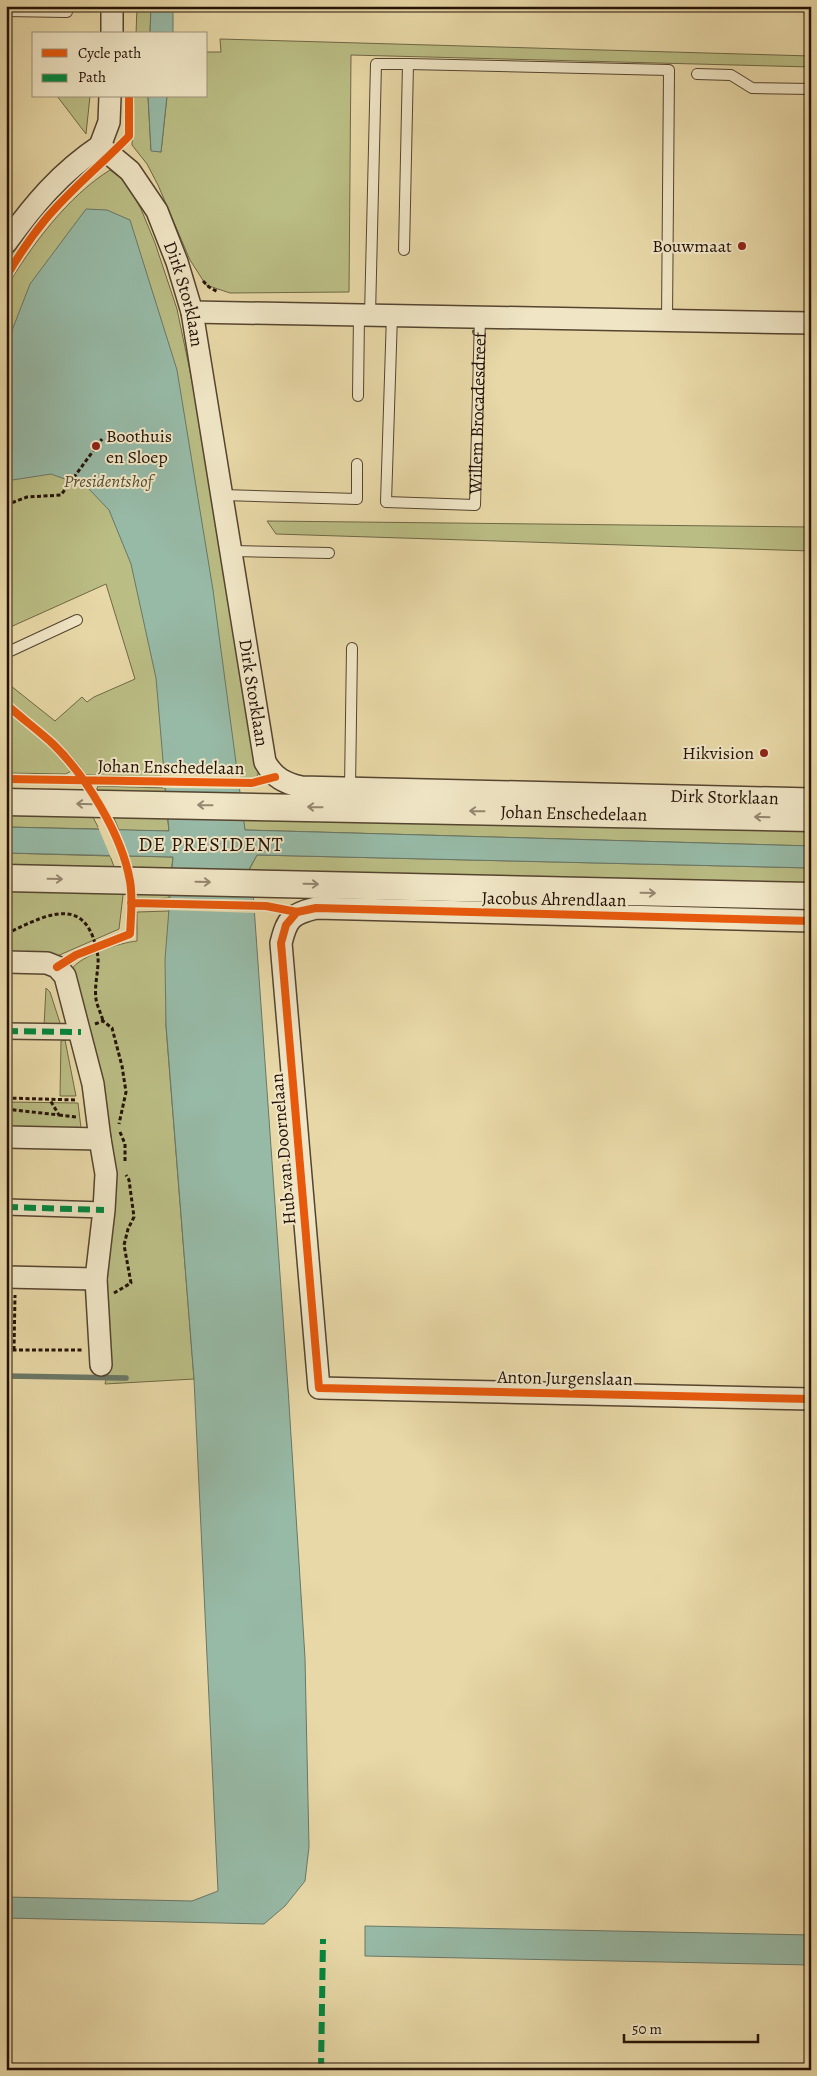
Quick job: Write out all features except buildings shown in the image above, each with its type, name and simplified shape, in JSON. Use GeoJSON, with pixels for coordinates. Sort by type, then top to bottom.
{"type":"FeatureCollection","features":[{"type":"Feature","properties":{"kind":"street"},"geometry":{"type":"LineString","coordinates":[[112,6],[112,32]]}},
{"type":"Feature","properties":{"kind":"street"},"geometry":{"type":"LineString","coordinates":[[6,243],[35,203],[80,159],[100,146],[109,122],[110,98]]}},
{"type":"Feature","properties":{"kind":"street","name":"Dirk Storklaan"},"geometry":{"type":"LineString","coordinates":[[100,146],[130,171],[157,211],[177,262],[192,312],[266,762],[275,776],[286,783],[301,788],[811,799]]}},
{"type":"Feature","properties":{"kind":"street","name":"Willem Brocadesdreef"},"geometry":{"type":"LineString","coordinates":[[192,312],[811,323]]}},
{"type":"Feature","properties":{"kind":"street","name":"Johan Enschedelaan"},"geometry":{"type":"LineString","coordinates":[[6,802],[811,818]]}},
{"type":"Feature","properties":{"kind":"street"},"geometry":{"type":"LineString","coordinates":[[6,878],[811,896]]}},
{"type":"Feature","properties":{"kind":"street","name":"Jacobus Ahrendlaan"},"geometry":{"type":"LineString","coordinates":[[297,912],[316,908],[811,921]]}},
{"type":"Feature","properties":{"kind":"street","name":"Hub van Doornelaan"},"geometry":{"type":"LineString","coordinates":[[297,912],[286,925],[281,943],[319,1388]]}},
{"type":"Feature","properties":{"kind":"street"},"geometry":{"type":"LineString","coordinates":[[6,962],[47,963],[57,967],[65,976],[80,1032],[94,1096],[106,1174],[96,1279],[100,1358]]}},
{"type":"Feature","properties":{"kind":"street"},"geometry":{"type":"LineString","coordinates":[[6,1031],[80,1032]]}},
{"type":"Feature","properties":{"kind":"street"},"geometry":{"type":"LineString","coordinates":[[6,1136],[100,1139]]}},
{"type":"Feature","properties":{"kind":"street"},"geometry":{"type":"LineString","coordinates":[[6,1208],[104,1210]]}},
{"type":"Feature","properties":{"kind":"street"},"geometry":{"type":"LineString","coordinates":[[6,1277],[96,1279]]}},
{"type":"Feature","properties":{"kind":"street","name":"Anton Jurgenslaan"},"geometry":{"type":"LineString","coordinates":[[319,1388],[811,1399]]}},
{"type":"Feature","properties":{"kind":"lane"},"geometry":{"type":"LineString","coordinates":[[6,11],[67,12]]}},
{"type":"Feature","properties":{"kind":"lane"},"geometry":{"type":"LineString","coordinates":[[358,396],[364,315],[376,64],[669,70],[667,320]]}},
{"type":"Feature","properties":{"kind":"lane"},"geometry":{"type":"LineString","coordinates":[[404,250],[408,64]]}},
{"type":"Feature","properties":{"kind":"lane"},"geometry":{"type":"LineString","coordinates":[[697,74],[731,75],[752,88],[811,89]]}},
{"type":"Feature","properties":{"kind":"lane","name":"Willem Brocadesdreef"},"geometry":{"type":"LineString","coordinates":[[392,316],[386,502],[474,505],[480,317]]}},
{"type":"Feature","properties":{"kind":"lane"},"geometry":{"type":"LineString","coordinates":[[223,495],[357,499],[357,464]]}},
{"type":"Feature","properties":{"kind":"lane"},"geometry":{"type":"LineString","coordinates":[[232,551],[329,553]]}},
{"type":"Feature","properties":{"kind":"lane"},"geometry":{"type":"LineString","coordinates":[[6,652],[77,620]]}},
{"type":"Feature","properties":{"kind":"lane"},"geometry":{"type":"LineString","coordinates":[[350,788],[352,648]]}},
{"type":"Feature","properties":{"kind":"path"},"geometry":{"type":"LineString","coordinates":[[203,280],[208,287],[222,293]]}},
{"type":"Feature","properties":{"kind":"path"},"geometry":{"type":"LineString","coordinates":[[6,505],[27,497],[61,495],[102,439]]}},
{"type":"Feature","properties":{"kind":"path"},"geometry":{"type":"LineString","coordinates":[[6,932],[54,914],[70,913],[82,919],[92,935],[98,959],[95,975],[96,999],[102,1021]]}},
{"type":"Feature","properties":{"kind":"path"},"geometry":{"type":"LineString","coordinates":[[6,1098],[80,1100],[94,1096]]}},
{"type":"Feature","properties":{"kind":"path"},"geometry":{"type":"LineString","coordinates":[[50,1100],[59,1115]]}},
{"type":"Feature","properties":{"kind":"path"},"geometry":{"type":"LineString","coordinates":[[6,1109],[82,1118]]}},
{"type":"Feature","properties":{"kind":"path"},"geometry":{"type":"LineString","coordinates":[[6,1293],[15,1293],[14,1350]]}},
{"type":"Feature","properties":{"kind":"path"},"geometry":{"type":"LineString","coordinates":[[6,1350],[100,1358]]}},
{"type":"Feature","properties":{"kind":"green space"},"geometry":{"type":"Polygon","coordinates":[[[137,6],[151,6],[150,32],[136,32],[137,6]]]}},
{"type":"Feature","properties":{"kind":"green space"},"geometry":{"type":"Polygon","coordinates":[[[220,39],[811,56],[811,67],[351,55],[349,292],[230,293],[206,285],[190,260],[147,164],[132,145],[134,98],[148,98],[151,150],[161,152],[167,98],[208,98],[208,52],[221,52],[220,39]]]}},
{"type":"Feature","properties":{"kind":"green space"},"geometry":{"type":"Polygon","coordinates":[[[59,98],[90,98],[86,134],[59,98]]]}},
{"type":"Feature","properties":{"kind":"green space","name":"Presidentshof"},"geometry":{"type":"Polygon","coordinates":[[[110,170],[126,182],[141,209],[155,243],[177,309],[221,520],[259,771],[256,779],[86,775],[59,744],[6,700],[6,682],[55,721],[82,697],[87,702],[135,679],[106,584],[6,629],[6,288],[39,239],[65,208],[94,181],[110,170]]]}},
{"type":"Feature","properties":{"kind":"green space"},"geometry":{"type":"Polygon","coordinates":[[[81,175],[79,181],[52,206],[6,265],[6,257],[33,222],[69,182],[81,175]]]}},
{"type":"Feature","properties":{"kind":"green space"},"geometry":{"type":"Polygon","coordinates":[[[267,521],[811,527],[811,551],[276,534],[267,521]]]}},
{"type":"Feature","properties":{"kind":"green space"},"geometry":{"type":"Polygon","coordinates":[[[6,710],[61,758],[71,771],[66,774],[6,773],[6,710]]]}},
{"type":"Feature","properties":{"kind":"green space"},"geometry":{"type":"Polygon","coordinates":[[[98,786],[165,788],[166,796],[96,791],[98,786]]]}},
{"type":"Feature","properties":{"kind":"green space"},"geometry":{"type":"Polygon","coordinates":[[[6,806],[89,809],[99,829],[6,827],[6,806]]]}},
{"type":"Feature","properties":{"kind":"green space"},"geometry":{"type":"Polygon","coordinates":[[[110,809],[167,813],[169,831],[119,830],[110,809]]]}},
{"type":"Feature","properties":{"kind":"green space"},"geometry":{"type":"Polygon","coordinates":[[[242,814],[811,825],[811,846],[245,830],[242,814]]]}},
{"type":"Feature","properties":{"kind":"green space"},"geometry":{"type":"Polygon","coordinates":[[[6,853],[110,856],[118,877],[6,874],[6,853]]]}},
{"type":"Feature","properties":{"kind":"green space"},"geometry":{"type":"Polygon","coordinates":[[[257,855],[811,868],[811,891],[248,872],[257,855]]]}},
{"type":"Feature","properties":{"kind":"green space"},"geometry":{"type":"Polygon","coordinates":[[[128,856],[173,857],[171,874],[133,874],[128,856]]]}},
{"type":"Feature","properties":{"kind":"green space"},"geometry":{"type":"Polygon","coordinates":[[[6,885],[124,887],[119,929],[55,957],[6,956],[6,885]]]}},
{"type":"Feature","properties":{"kind":"green space"},"geometry":{"type":"Polygon","coordinates":[[[135,888],[170,890],[169,898],[140,900],[134,896],[135,888]]]}},
{"type":"Feature","properties":{"kind":"green space"},"geometry":{"type":"Polygon","coordinates":[[[169,911],[166,1026],[194,1379],[105,1384],[109,1368],[107,1272],[113,1199],[71,970],[83,959],[92,955],[120,944],[137,941],[137,912],[169,911]]]}},
{"type":"Feature","properties":{"kind":"green space"},"geometry":{"type":"Polygon","coordinates":[[[46,988],[50,992],[61,1026],[44,1026],[46,988]]]}},
{"type":"Feature","properties":{"kind":"green space"},"geometry":{"type":"Polygon","coordinates":[[[65,1040],[76,1096],[60,1096],[61,1041],[65,1040]]]}},
{"type":"Feature","properties":{"kind":"green space"},"geometry":{"type":"Polygon","coordinates":[[[7,1102],[78,1103],[81,1128],[7,1131],[7,1102]]]}},
{"type":"Feature","properties":{"kind":"shaded area"},"geometry":{"type":"Polygon","coordinates":[[[151,6],[173,6],[173,32],[150,32],[151,6]]]}},
{"type":"Feature","properties":{"kind":"shaded area"},"geometry":{"type":"Polygon","coordinates":[[[148,98],[167,98],[161,152],[151,151],[148,98]]]}},
{"type":"Feature","properties":{"kind":"shaded area"},"geometry":{"type":"Polygon","coordinates":[[[86,209],[107,210],[130,220],[177,370],[213,590],[245,830],[811,846],[811,868],[257,855],[248,871],[253,892],[305,1658],[309,1847],[305,1881],[285,1906],[264,1924],[6,1918],[6,1897],[192,1901],[218,1891],[194,1379],[166,1025],[165,960],[173,857],[6,853],[6,827],[169,831],[156,678],[131,564],[109,510],[87,487],[51,474],[6,481],[6,346],[30,284],[86,209]]]}},
{"type":"Feature","properties":{"kind":"shaded area"},"geometry":{"type":"Polygon","coordinates":[[[365,1926],[811,1935],[811,1965],[365,1956],[365,1926]]]}},
{"type":"Feature","properties":{"kind":"pier"},"geometry":{"type":"Polygon","coordinates":[[[161,774],[240,775],[242,789],[163,788],[161,774]]]}},
{"type":"Feature","properties":{"kind":"pier"},"geometry":{"type":"Polygon","coordinates":[[[98,827],[116,827],[128,858],[111,858],[98,827]]]}},
{"type":"Feature","properties":{"kind":"pier"},"geometry":{"type":"Polygon","coordinates":[[[167,898],[256,900],[257,913],[166,910],[167,898]]]}},
{"type":"Feature","properties":{"kind":"waterway"},"geometry":{"type":"LineString","coordinates":[[6,1376],[126,1378]]}},
{"type":"Feature","properties":{"kind":"marked path"},"geometry":{"type":"LineString","coordinates":[[6,1031],[81,1032]]}},
{"type":"Feature","properties":{"kind":"marked path"},"geometry":{"type":"LineString","coordinates":[[6,1207],[104,1210]]}},
{"type":"Feature","properties":{"kind":"marked path"},"geometry":{"type":"LineString","coordinates":[[321,2070],[323,1939]]}},
{"type":"Feature","properties":{"kind":"cycle path"},"geometry":{"type":"LineString","coordinates":[[6,277],[24,248],[45,220],[129,136],[129,98]]}},
{"type":"Feature","properties":{"kind":"cycle path"},"geometry":{"type":"LineString","coordinates":[[6,704],[53,744],[78,772],[90,789],[111,826],[126,863],[130,881],[132,901],[130,934],[76,955],[57,967]]}},
{"type":"Feature","properties":{"kind":"cycle path"},"geometry":{"type":"LineString","coordinates":[[6,779],[252,783],[275,777]]}},
{"type":"Feature","properties":{"kind":"cycle path"},"geometry":{"type":"LineString","coordinates":[[131,903],[266,906],[297,912],[316,908],[811,921]]}},
{"type":"Feature","properties":{"kind":"cycle path"},"geometry":{"type":"LineString","coordinates":[[297,912],[286,925],[281,943],[319,1388],[811,1399]]}},
{"type":"Feature","properties":{"kind":"place","name":"Bouwmaat"},"geometry":{"type":"Point","coordinates":[742,246]}},
{"type":"Feature","properties":{"kind":"place","name":"Boothuis en Sloep"},"geometry":{"type":"Point","coordinates":[96,446]}},
{"type":"Feature","properties":{"kind":"place","name":"Hikvision"},"geometry":{"type":"Point","coordinates":[764,753]}},
{"type":"Feature","properties":{"kind":"district","name":"DE PRESIDENT"},"geometry":{"type":"Point","coordinates":[211,844]}}]}
